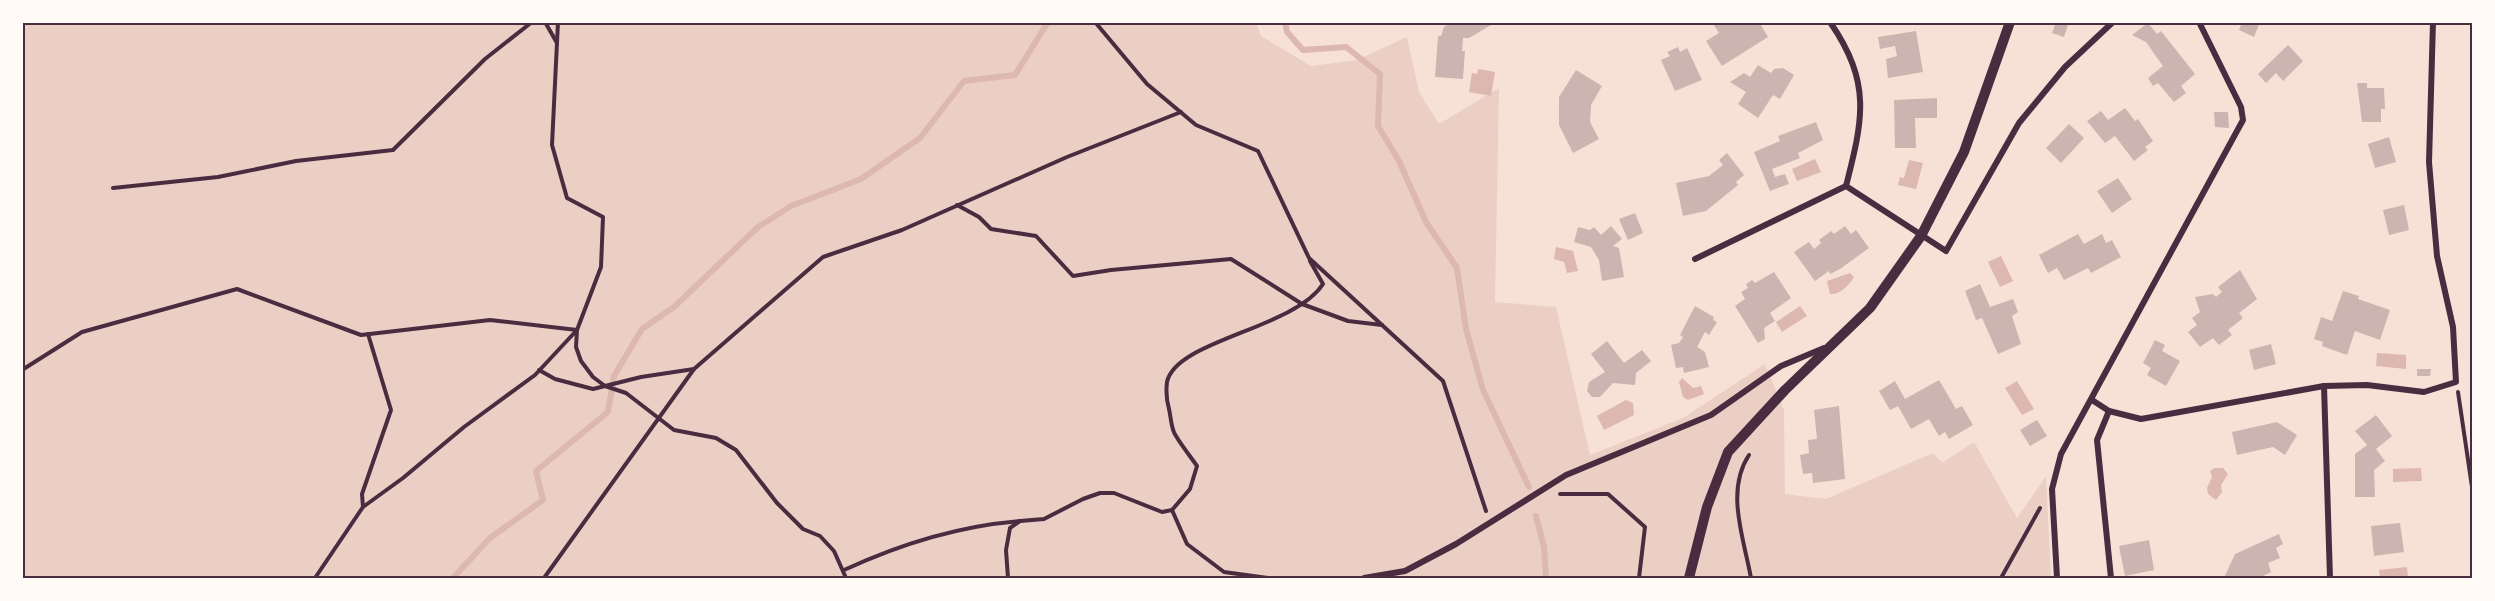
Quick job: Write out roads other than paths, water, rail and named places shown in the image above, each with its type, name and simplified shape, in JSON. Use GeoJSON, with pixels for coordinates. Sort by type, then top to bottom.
{"type":"FeatureCollection","features":[{"type":"Feature","properties":{"kind":"street"},"geometry":{"type":"LineString","coordinates":[[1695,259],[1846,186],[1860,133],[1862,101],[1857,70],[1844,42],[1830,22]]}},
{"type":"Feature","properties":{"kind":"street"},"geometry":{"type":"LineString","coordinates":[[1689,579],[1707,507],[1728,452],[1830,345],[1870,308],[1921,236],[1964,152],[2010,22]]}},
{"type":"Feature","properties":{"kind":"street"},"geometry":{"type":"LineString","coordinates":[[1846,186],[1946,251],[2019,123],[2065,68],[2113,22]]}},
{"type":"Feature","properties":{"kind":"street"},"geometry":{"type":"LineString","coordinates":[[2057,579],[2052,489],[2061,454],[2243,120],[2241,107],[2199,22]]}},
{"type":"Feature","properties":{"kind":"street"},"geometry":{"type":"LineString","coordinates":[[2092,400],[2109,411],[2141,419],[2324,386],[2367,385],[2424,392],[2457,382],[2453,327],[2437,256],[2429,162],[2433,22]]}},
{"type":"Feature","properties":{"kind":"street"},"geometry":{"type":"LineString","coordinates":[[1364,579],[1406,572],[1566,475],[1711,415],[1781,366],[1830,345]]}},
{"type":"Feature","properties":{"kind":"street"},"geometry":{"type":"LineString","coordinates":[[2324,386],[2330,579]]}},
{"type":"Feature","properties":{"kind":"street"},"geometry":{"type":"LineString","coordinates":[[2109,411],[2097,440],[2111,579]]}},
{"type":"Feature","properties":{"kind":"waterway"},"geometry":{"type":"LineString","coordinates":[[453,578],[490,538],[543,500],[536,471],[608,412],[614,376],[642,329],[674,307],[758,227],[791,206],[861,179],[920,138],[964,81],[1015,75],[1048,22]]}},
{"type":"Feature","properties":{"kind":"waterway"},"geometry":{"type":"LineString","coordinates":[[1285,22],[1287,32],[1303,50],[1346,47],[1380,74],[1378,126],[1399,161],[1426,222],[1457,268],[1466,329],[1483,390],[1529,487]]}},
{"type":"Feature","properties":{"kind":"waterway"},"geometry":{"type":"LineString","coordinates":[[1536,516],[1544,547],[1546,578]]}}]}
